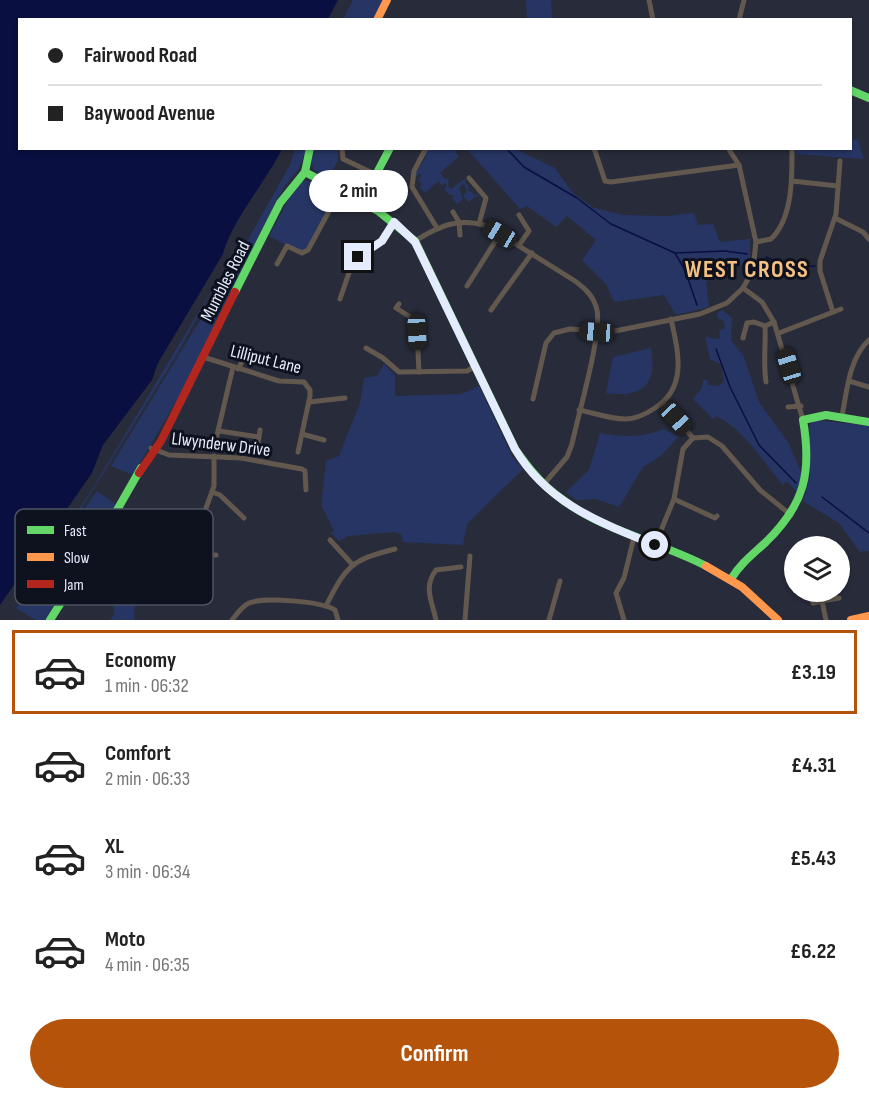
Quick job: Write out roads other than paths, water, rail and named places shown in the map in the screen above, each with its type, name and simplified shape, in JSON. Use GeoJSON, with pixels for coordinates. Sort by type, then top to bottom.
{"type":"FeatureCollection","features":[{"type":"Feature","properties":{"kind":"street"},"geometry":{"type":"LineString","coordinates":[[378,18],[387,0]]}},
{"type":"Feature","properties":{"kind":"street"},"geometry":{"type":"LineString","coordinates":[[649,0],[653,18]]}},
{"type":"Feature","properties":{"kind":"street"},"geometry":{"type":"LineString","coordinates":[[739,18],[744,0]]}},
{"type":"Feature","properties":{"kind":"street"},"geometry":{"type":"LineString","coordinates":[[852,91],[869,98]]}},
{"type":"Feature","properties":{"kind":"street","name":"Mumbles Road"},"geometry":{"type":"LineString","coordinates":[[117,509],[165,430],[280,203],[305,172],[310,150]]}},
{"type":"Feature","properties":{"kind":"street"},"geometry":{"type":"LineString","coordinates":[[342,150],[343,159],[377,175]]}},
{"type":"Feature","properties":{"kind":"street"},"geometry":{"type":"LineString","coordinates":[[361,203],[389,150]]}},
{"type":"Feature","properties":{"kind":"street"},"geometry":{"type":"LineString","coordinates":[[425,150],[414,171],[412,187],[437,228]]}},
{"type":"Feature","properties":{"kind":"street"},"geometry":{"type":"LineString","coordinates":[[595,150],[605,181],[622,183],[739,165]]}},
{"type":"Feature","properties":{"kind":"street"},"geometry":{"type":"LineString","coordinates":[[533,399],[549,337],[564,330],[597,332],[630,329],[714,310],[727,303],[743,288],[753,270],[756,242],[739,165],[729,150]]}},
{"type":"Feature","properties":{"kind":"street"},"geometry":{"type":"LineString","coordinates":[[756,242],[767,241],[777,233],[792,181],[792,150]]}},
{"type":"Feature","properties":{"kind":"street"},"geometry":{"type":"LineString","coordinates":[[833,312],[820,271],[821,252],[835,218],[840,161]]}},
{"type":"Feature","properties":{"kind":"street"},"geometry":{"type":"LineString","coordinates":[[305,172],[394,222],[415,242],[515,449],[543,485],[584,516],[731,579],[778,620]]}},
{"type":"Feature","properties":{"kind":"street"},"geometry":{"type":"LineString","coordinates":[[469,178],[486,198],[479,224]]}},
{"type":"Feature","properties":{"kind":"street"},"geometry":{"type":"LineString","coordinates":[[792,181],[838,186]]}},
{"type":"Feature","properties":{"kind":"street"},"geometry":{"type":"LineString","coordinates":[[277,264],[285,246],[298,252],[307,252],[340,191]]}},
{"type":"Feature","properties":{"kind":"street"},"geometry":{"type":"LineString","coordinates":[[453,212],[459,222],[460,235]]}},
{"type":"Feature","properties":{"kind":"street"},"geometry":{"type":"LineString","coordinates":[[519,215],[533,231],[519,245]]}},
{"type":"Feature","properties":{"kind":"street"},"geometry":{"type":"LineString","coordinates":[[835,218],[863,232],[869,239]]}},
{"type":"Feature","properties":{"kind":"street"},"geometry":{"type":"LineString","coordinates":[[340,299],[352,264],[382,241],[394,222]]}},
{"type":"Feature","properties":{"kind":"street"},"geometry":{"type":"LineString","coordinates":[[415,242],[437,228],[459,222],[479,224],[519,245],[588,291],[597,312],[597,332],[579,410],[567,457],[543,485]]}},
{"type":"Feature","properties":{"kind":"street"},"geometry":{"type":"LineString","coordinates":[[467,286],[500,234]]}},
{"type":"Feature","properties":{"kind":"street"},"geometry":{"type":"LineString","coordinates":[[491,310],[532,253]]}},
{"type":"Feature","properties":{"kind":"street"},"geometry":{"type":"LineString","coordinates":[[731,579],[741,564],[791,515],[802,496],[808,473],[801,406],[779,333],[762,302],[743,288]]}},
{"type":"Feature","properties":{"kind":"street"},"geometry":{"type":"LineString","coordinates":[[399,304],[396,308],[412,318],[417,332],[419,372]]}},
{"type":"Feature","properties":{"kind":"street"},"geometry":{"type":"LineString","coordinates":[[779,333],[841,309]]}},
{"type":"Feature","properties":{"kind":"street"},"geometry":{"type":"LineString","coordinates":[[579,410],[631,419],[644,415],[662,404],[672,391],[679,370],[679,354],[670,319]]}},
{"type":"Feature","properties":{"kind":"street"},"geometry":{"type":"LineString","coordinates":[[743,338],[747,323],[754,322],[765,326],[774,322]]}},
{"type":"Feature","properties":{"kind":"street"},"geometry":{"type":"LineString","coordinates":[[765,326],[766,342],[762,359],[766,382]]}},
{"type":"Feature","properties":{"kind":"street"},"geometry":{"type":"LineString","coordinates":[[842,416],[849,381],[859,350],[869,340]]}},
{"type":"Feature","properties":{"kind":"street"},"geometry":{"type":"LineString","coordinates":[[366,348],[383,358],[399,372],[467,371],[474,367]]}},
{"type":"Feature","properties":{"kind":"street"},"geometry":{"type":"LineString","coordinates":[[214,448],[236,368],[248,351]]}},
{"type":"Feature","properties":{"kind":"street","name":"Lilliput Lane"},"geometry":{"type":"LineString","coordinates":[[203,357],[279,381],[304,382],[310,390],[309,402],[298,452]]}},
{"type":"Feature","properties":{"kind":"street"},"geometry":{"type":"LineString","coordinates":[[849,381],[869,387]]}},
{"type":"Feature","properties":{"kind":"street"},"geometry":{"type":"LineString","coordinates":[[309,402],[345,398]]}},
{"type":"Feature","properties":{"kind":"street"},"geometry":{"type":"LineString","coordinates":[[662,404],[693,438]]}},
{"type":"Feature","properties":{"kind":"street"},"geometry":{"type":"LineString","coordinates":[[788,406],[801,406]]}},
{"type":"Feature","properties":{"kind":"street"},"geometry":{"type":"LineString","coordinates":[[804,423],[821,415],[842,416],[869,422]]}},
{"type":"Feature","properties":{"kind":"street"},"geometry":{"type":"LineString","coordinates":[[257,450],[260,430]]}},
{"type":"Feature","properties":{"kind":"street"},"geometry":{"type":"LineString","coordinates":[[219,431],[259,437]]}},
{"type":"Feature","properties":{"kind":"street"},"geometry":{"type":"LineString","coordinates":[[302,434],[324,440]]}},
{"type":"Feature","properties":{"kind":"street"},"geometry":{"type":"LineString","coordinates":[[655,545],[674,500],[679,481],[681,454],[693,438],[708,437],[722,446],[760,490],[791,515]]}},
{"type":"Feature","properties":{"kind":"street","name":"Llwynderw Drive"},"geometry":{"type":"LineString","coordinates":[[154,448],[169,455],[241,458],[302,469],[305,471],[306,490]]}},
{"type":"Feature","properties":{"kind":"street"},"geometry":{"type":"LineString","coordinates":[[206,509],[215,481],[214,456]]}},
{"type":"Feature","properties":{"kind":"street"},"geometry":{"type":"LineString","coordinates":[[212,492],[220,495],[244,518]]}},
{"type":"Feature","properties":{"kind":"street"},"geometry":{"type":"LineString","coordinates":[[674,500],[715,519]]}},
{"type":"Feature","properties":{"kind":"street"},"geometry":{"type":"LineString","coordinates":[[624,620],[616,593],[624,578],[634,537]]}},
{"type":"Feature","properties":{"kind":"street"},"geometry":{"type":"LineString","coordinates":[[330,540],[352,564]]}},
{"type":"Feature","properties":{"kind":"street"},"geometry":{"type":"LineString","coordinates":[[326,606],[341,576],[352,564],[392,552]]}},
{"type":"Feature","properties":{"kind":"street"},"geometry":{"type":"LineString","coordinates":[[465,620],[470,556]]}},
{"type":"Feature","properties":{"kind":"street"},"geometry":{"type":"LineString","coordinates":[[434,620],[428,590],[429,582],[436,570],[457,564]]}},
{"type":"Feature","properties":{"kind":"street"},"geometry":{"type":"LineString","coordinates":[[549,620],[560,581]]}},
{"type":"Feature","properties":{"kind":"street"},"geometry":{"type":"LineString","coordinates":[[232,620],[242,607],[260,601],[326,606],[335,610],[338,620]]}},
{"type":"Feature","properties":{"kind":"street"},"geometry":{"type":"LineString","coordinates":[[813,603],[818,602]]}},
{"type":"Feature","properties":{"kind":"street"},"geometry":{"type":"LineString","coordinates":[[822,602],[826,620]]}},
{"type":"Feature","properties":{"kind":"street","name":"Mumbles Road"},"geometry":{"type":"LineString","coordinates":[[50,620],[59,605]]}},
{"type":"Feature","properties":{"kind":"street"},"geometry":{"type":"LineString","coordinates":[[851,620],[869,616]]}},
{"type":"Feature","properties":{"kind":"waterway"},"geometry":{"type":"LineString","coordinates":[[508,150],[524,167],[577,198],[611,224],[675,253],[725,251],[747,254]]}},
{"type":"Feature","properties":{"kind":"waterway"},"geometry":{"type":"LineString","coordinates":[[675,253],[685,270],[697,305]]}},
{"type":"Feature","properties":{"kind":"waterway"},"geometry":{"type":"LineString","coordinates":[[766,257],[789,268],[815,266]]}},
{"type":"Feature","properties":{"kind":"waterway"},"geometry":{"type":"LineString","coordinates":[[716,349],[730,387],[759,445],[796,483]]}},
{"type":"Feature","properties":{"kind":"waterway"},"geometry":{"type":"LineString","coordinates":[[822,497],[869,533]]}},
{"type":"Feature","properties":{"kind":"district","name":"WEST CROSS"},"geometry":{"type":"Point","coordinates":[747,269]}}]}
